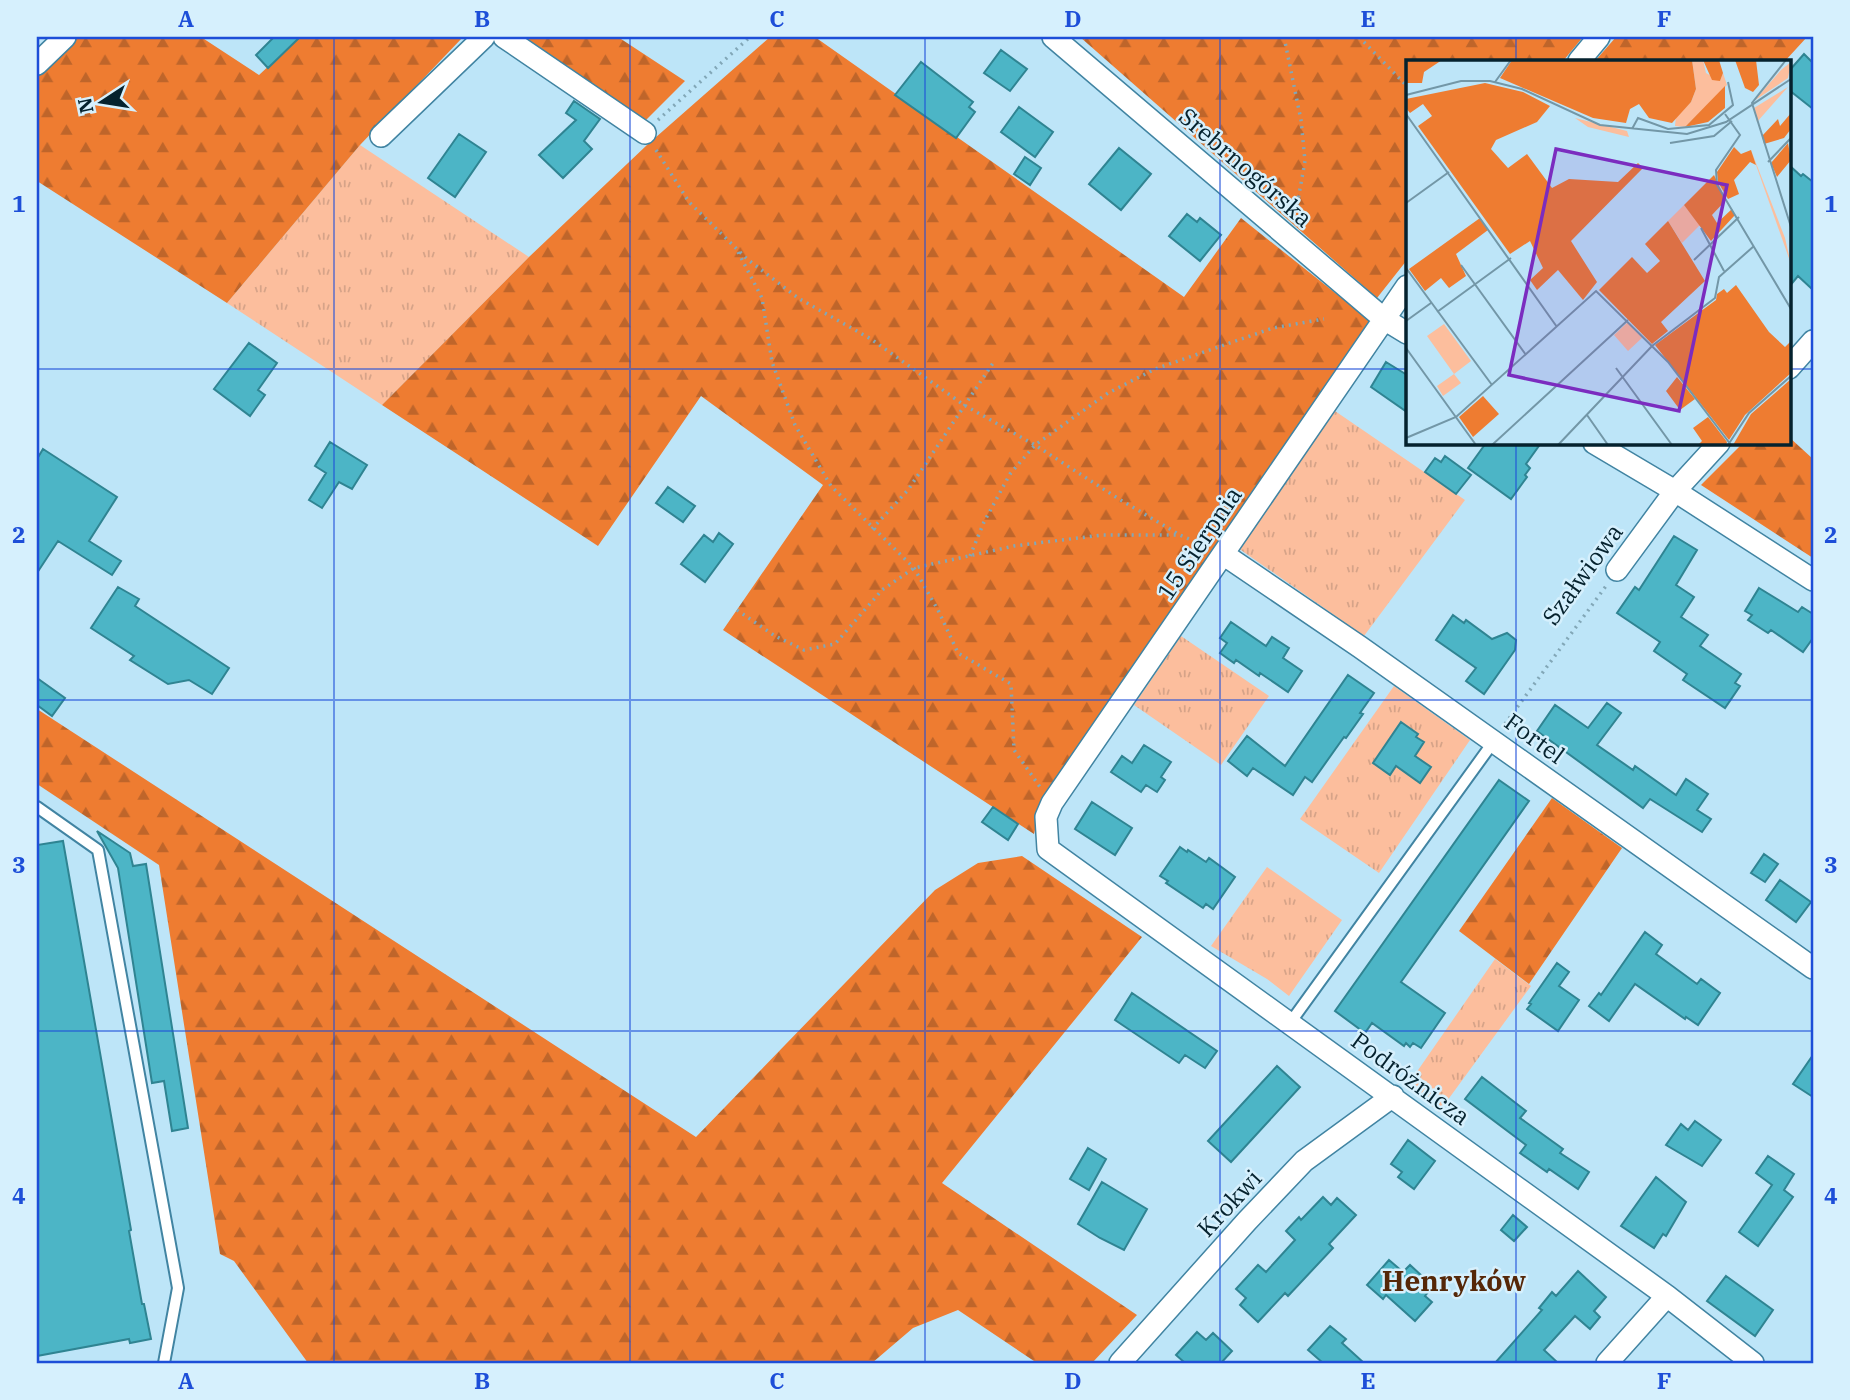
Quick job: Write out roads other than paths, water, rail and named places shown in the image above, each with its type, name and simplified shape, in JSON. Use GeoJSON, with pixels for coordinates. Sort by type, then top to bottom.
{"type":"FeatureCollection","features":[{"type":"Feature","properties":{"kind":"street"},"geometry":{"type":"LineString","coordinates":[[37,64],[65,37]]}},
{"type":"Feature","properties":{"kind":"street"},"geometry":{"type":"LineString","coordinates":[[381,136],[484,37]]}},
{"type":"Feature","properties":{"kind":"street"},"geometry":{"type":"LineString","coordinates":[[504,37],[645,133]]}},
{"type":"Feature","properties":{"kind":"street","name":"Srebrnogórska"},"geometry":{"type":"LineString","coordinates":[[1053,37],[1384,320],[1406,332]]}},
{"type":"Feature","properties":{"kind":"street"},"geometry":{"type":"LineString","coordinates":[[1580,60],[1599,37]]}},
{"type":"Feature","properties":{"kind":"street","name":"15 Sierpnia"},"geometry":{"type":"LineString","coordinates":[[1045,834],[1046,817],[1052,803],[1406,287]]}},
{"type":"Feature","properties":{"kind":"street"},"geometry":{"type":"LineString","coordinates":[[1790,367],[1813,341]]}},
{"type":"Feature","properties":{"kind":"street"},"geometry":{"type":"LineString","coordinates":[[1596,444],[1675,491],[1813,580]]}},
{"type":"Feature","properties":{"kind":"street","name":"Szałwiowa"},"geometry":{"type":"LineString","coordinates":[[1617,570],[1675,491],[1718,444]]}},
{"type":"Feature","properties":{"kind":"street","name":"Fortel"},"geometry":{"type":"LineString","coordinates":[[1223,554],[1494,741],[1813,968]]}},
{"type":"Feature","properties":{"kind":"street","name":"Podróżnicza"},"geometry":{"type":"LineString","coordinates":[[1045,834],[1048,849],[1054,855],[1667,1296],[1753,1363]]}},
{"type":"Feature","properties":{"kind":"street","name":"Krokwi"},"geometry":{"type":"LineString","coordinates":[[1120,1363],[1304,1161],[1393,1097]]}},
{"type":"Feature","properties":{"kind":"street"},"geometry":{"type":"LineString","coordinates":[[1607,1363],[1667,1296]]}},
{"type":"Feature","properties":{"kind":"lane"},"geometry":{"type":"LineString","coordinates":[[1290,1023],[1494,741]]}},
{"type":"Feature","properties":{"kind":"lane"},"geometry":{"type":"LineString","coordinates":[[37,807],[98,850],[178,1288],[164,1363]]}},
{"type":"Feature","properties":{"kind":"district","name":"Henryków"},"geometry":{"type":"Point","coordinates":[1454,1280]}}]}
